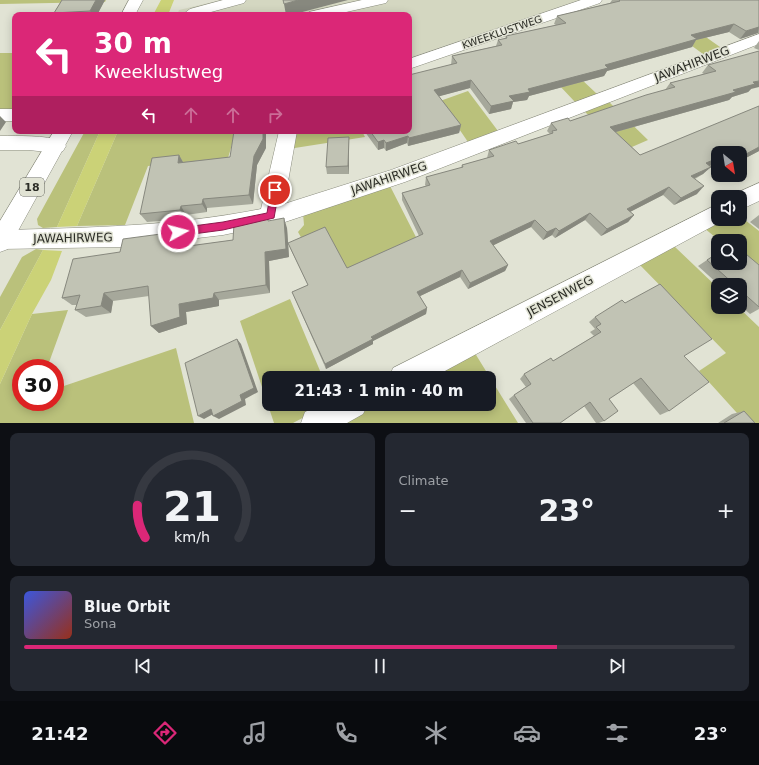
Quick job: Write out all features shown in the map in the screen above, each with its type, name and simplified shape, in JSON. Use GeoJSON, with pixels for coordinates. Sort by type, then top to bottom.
{"type":"FeatureCollection","features":[{"type":"Feature","properties":{"kind":"street"},"geometry":{"type":"LineString","coordinates":[[130,12],[136,0]]}},
{"type":"Feature","properties":{"kind":"street"},"geometry":{"type":"LineString","coordinates":[[195,12],[239,0]]}},
{"type":"Feature","properties":{"kind":"street"},"geometry":{"type":"LineString","coordinates":[[327,12],[380,0]]}},
{"type":"Feature","properties":{"kind":"street","name":"KWEEKLUSTWEG"},"geometry":{"type":"LineString","coordinates":[[412,63],[595,0]]}},
{"type":"Feature","properties":{"kind":"street","name":"JAWAHIRWEG"},"geometry":{"type":"LineString","coordinates":[[1,241],[122,238],[223,226],[286,213],[398,176],[759,39]]}},
{"type":"Feature","properties":{"kind":"street"},"geometry":{"type":"LineString","coordinates":[[0,115],[12,115]]}},
{"type":"Feature","properties":{"kind":"street"},"geometry":{"type":"LineString","coordinates":[[271,216],[287,134]]}},
{"type":"Feature","properties":{"kind":"street"},"geometry":{"type":"LineString","coordinates":[[0,143],[30,143],[60,138]]}},
{"type":"Feature","properties":{"kind":"street","name":"18"},"geometry":{"type":"LineString","coordinates":[[1,241],[60,138]]}},
{"type":"Feature","properties":{"kind":"street"},"geometry":{"type":"LineString","coordinates":[[747,197],[759,191]]}},
{"type":"Feature","properties":{"kind":"street","name":"JENSENWEG"},"geometry":{"type":"LineString","coordinates":[[416,371],[711,217]]}},
{"type":"Feature","properties":{"kind":"street"},"geometry":{"type":"LineString","coordinates":[[316,423],[339,411]]}},
{"type":"Feature","properties":{"kind":"shaded area"},"geometry":{"type":"Polygon","coordinates":[[[0,0],[106,0],[105,2],[0,4],[0,0]]]}},
{"type":"Feature","properties":{"kind":"shaded area"},"geometry":{"type":"Polygon","coordinates":[[[161,0],[174,0],[169,12],[155,12],[161,0]]]}},
{"type":"Feature","properties":{"kind":"shaded area"},"geometry":{"type":"Polygon","coordinates":[[[221,0],[579,0],[412,57],[412,12],[178,12],[179,10],[221,0]]]}},
{"type":"Feature","properties":{"kind":"shaded area"},"geometry":{"type":"Polygon","coordinates":[[[679,18],[720,47],[703,54],[662,24],[679,18]]]}},
{"type":"Feature","properties":{"kind":"shaded area"},"geometry":{"type":"Polygon","coordinates":[[[0,53],[12,53],[12,112],[0,112],[0,53]]]}},
{"type":"Feature","properties":{"kind":"shaded area"},"geometry":{"type":"Polygon","coordinates":[[[562,61],[597,94],[575,102],[542,67],[562,61]]]}},
{"type":"Feature","properties":{"kind":"shaded area"},"geometry":{"type":"Polygon","coordinates":[[[468,91],[498,131],[468,142],[440,101],[468,91]]]}},
{"type":"Feature","properties":{"kind":"shaded area"},"geometry":{"type":"Polygon","coordinates":[[[608,101],[648,140],[625,150],[583,110],[608,101]]]}},
{"type":"Feature","properties":{"kind":"shaded area"},"geometry":{"type":"Polygon","coordinates":[[[83,134],[99,134],[57,227],[43,228],[38,225],[37,219],[83,134]]]}},
{"type":"Feature","properties":{"kind":"shaded area"},"geometry":{"type":"Polygon","coordinates":[[[99,134],[117,134],[77,226],[57,227],[99,134]]]}},
{"type":"Feature","properties":{"kind":"shaded area"},"geometry":{"type":"Polygon","coordinates":[[[117,134],[235,134],[228,158],[148,166],[125,225],[77,226],[117,134]]]}},
{"type":"Feature","properties":{"kind":"shaded area"},"geometry":{"type":"Polygon","coordinates":[[[285,134],[364,134],[365,137],[282,150],[285,134]]]}},
{"type":"Feature","properties":{"kind":"shaded area"},"geometry":{"type":"Polygon","coordinates":[[[389,184],[418,241],[348,271],[303,241],[298,232],[304,225],[303,213],[389,184]]]}},
{"type":"Feature","properties":{"kind":"shaded area"},"geometry":{"type":"Polygon","coordinates":[[[747,222],[759,231],[759,275],[747,264],[747,234],[711,234],[704,228],[711,224],[711,226],[747,226],[747,222]]]}},
{"type":"Feature","properties":{"kind":"shaded area"},"geometry":{"type":"Polygon","coordinates":[[[674,246],[711,281],[711,314],[745,314],[759,327],[759,423],[746,423],[699,371],[726,353],[639,264],[674,246]]]}},
{"type":"Feature","properties":{"kind":"shaded area"},"geometry":{"type":"Polygon","coordinates":[[[36,249],[43,250],[0,330],[0,297],[22,257],[36,249]]]}},
{"type":"Feature","properties":{"kind":"shaded area"},"geometry":{"type":"Polygon","coordinates":[[[43,250],[62,251],[51,280],[32,314],[0,384],[0,330],[43,250]]]}},
{"type":"Feature","properties":{"kind":"shaded area"},"geometry":{"type":"Polygon","coordinates":[[[290,299],[320,371],[262,371],[262,387],[240,321],[290,299]]]}},
{"type":"Feature","properties":{"kind":"shaded area"},"geometry":{"type":"Polygon","coordinates":[[[68,310],[50,359],[12,359],[12,411],[64,411],[64,386],[176,348],[194,423],[0,423],[0,384],[32,314],[68,310]]]}},
{"type":"Feature","properties":{"kind":"shaded area"},"geometry":{"type":"Polygon","coordinates":[[[473,350],[486,371],[433,371],[473,350]]]}},
{"type":"Feature","properties":{"kind":"shaded area"},"geometry":{"type":"Polygon","coordinates":[[[496,387],[518,423],[334,423],[357,411],[496,411],[496,387]]]}},
{"type":"Feature","properties":{"kind":"shaded area"},"geometry":{"type":"Polygon","coordinates":[[[270,411],[316,411],[293,423],[274,423],[270,411]]]}},
{"type":"Feature","properties":{"kind":"building"},"geometry":{"type":"Polygon","coordinates":[[[62,0],[96,0],[90,11],[55,12],[62,0]]]}},
{"type":"Feature","properties":{"kind":"building"},"geometry":{"type":"Polygon","coordinates":[[[283,0],[298,0],[284,4],[283,0]]]}},
{"type":"Feature","properties":{"kind":"building"},"geometry":{"type":"Polygon","coordinates":[[[619,0],[759,0],[759,27],[746,31],[734,24],[691,35],[697,39],[605,65],[608,68],[528,89],[530,92],[509,96],[514,101],[491,106],[471,80],[434,90],[461,125],[409,138],[408,136],[386,143],[384,140],[378,142],[372,134],[412,134],[412,74],[457,63],[452,56],[502,45],[498,40],[507,38],[506,36],[566,23],[557,16],[620,1],[619,0]]]}},
{"type":"Feature","properties":{"kind":"building"},"geometry":{"type":"Polygon","coordinates":[[[759,51],[759,81],[753,82],[755,84],[733,90],[736,92],[610,127],[640,155],[759,106],[759,147],[747,153],[747,146],[711,146],[711,161],[706,163],[711,167],[691,176],[704,186],[681,198],[669,187],[627,209],[634,215],[607,229],[590,213],[559,231],[556,228],[547,232],[535,220],[490,241],[508,265],[470,283],[462,270],[417,292],[427,308],[371,337],[373,339],[325,364],[292,292],[308,285],[288,243],[325,227],[347,268],[423,234],[402,193],[430,185],[426,177],[463,167],[462,165],[494,156],[489,150],[516,141],[518,144],[553,133],[552,131],[557,130],[551,123],[568,118],[570,121],[646,95],[675,87],[670,83],[716,71],[708,65],[759,51]]]}},
{"type":"Feature","properties":{"kind":"building"},"geometry":{"type":"Polygon","coordinates":[[[234,134],[263,134],[263,139],[254,156],[249,195],[203,199],[202,204],[181,206],[180,210],[140,214],[152,158],[179,155],[178,163],[230,157],[234,134]]]}},
{"type":"Feature","properties":{"kind":"building"},"geometry":{"type":"Polygon","coordinates":[[[349,137],[348,166],[326,167],[328,138],[349,137]]]}},
{"type":"Feature","properties":{"kind":"building"},"geometry":{"type":"Polygon","coordinates":[[[268,217],[268,221],[284,218],[286,249],[265,252],[266,285],[214,293],[213,298],[179,304],[180,317],[151,326],[148,286],[104,293],[101,306],[75,310],[80,295],[62,298],[73,259],[120,252],[123,239],[176,232],[174,248],[233,240],[234,224],[268,217]]]}},
{"type":"Feature","properties":{"kind":"building"},"geometry":{"type":"Polygon","coordinates":[[[747,255],[759,265],[759,307],[747,296],[747,278],[727,278],[718,270],[747,270],[747,255]]]}},
{"type":"Feature","properties":{"kind":"building"},"geometry":{"type":"Polygon","coordinates":[[[711,257],[711,264],[707,260],[711,257]]]}},
{"type":"Feature","properties":{"kind":"building"},"geometry":{"type":"Polygon","coordinates":[[[660,284],[712,339],[684,356],[709,382],[669,411],[641,378],[609,399],[618,411],[604,421],[590,402],[560,423],[533,423],[514,395],[531,384],[524,374],[551,358],[553,361],[601,332],[596,327],[601,324],[595,317],[622,300],[625,303],[660,284]]]}},
{"type":"Feature","properties":{"kind":"building"},"geometry":{"type":"Polygon","coordinates":[[[237,339],[254,388],[240,395],[242,401],[213,416],[211,409],[198,416],[185,363],[237,339]]]}},
{"type":"Feature","properties":{"kind":"building"},"geometry":{"type":"Polygon","coordinates":[[[744,411],[755,423],[724,423],[744,411]]]}},
{"type":"Feature","properties":{"kind":"route"},"geometry":{"type":"LineString","coordinates":[[178,232],[223,226],[271,216],[275,190]]}}]}
